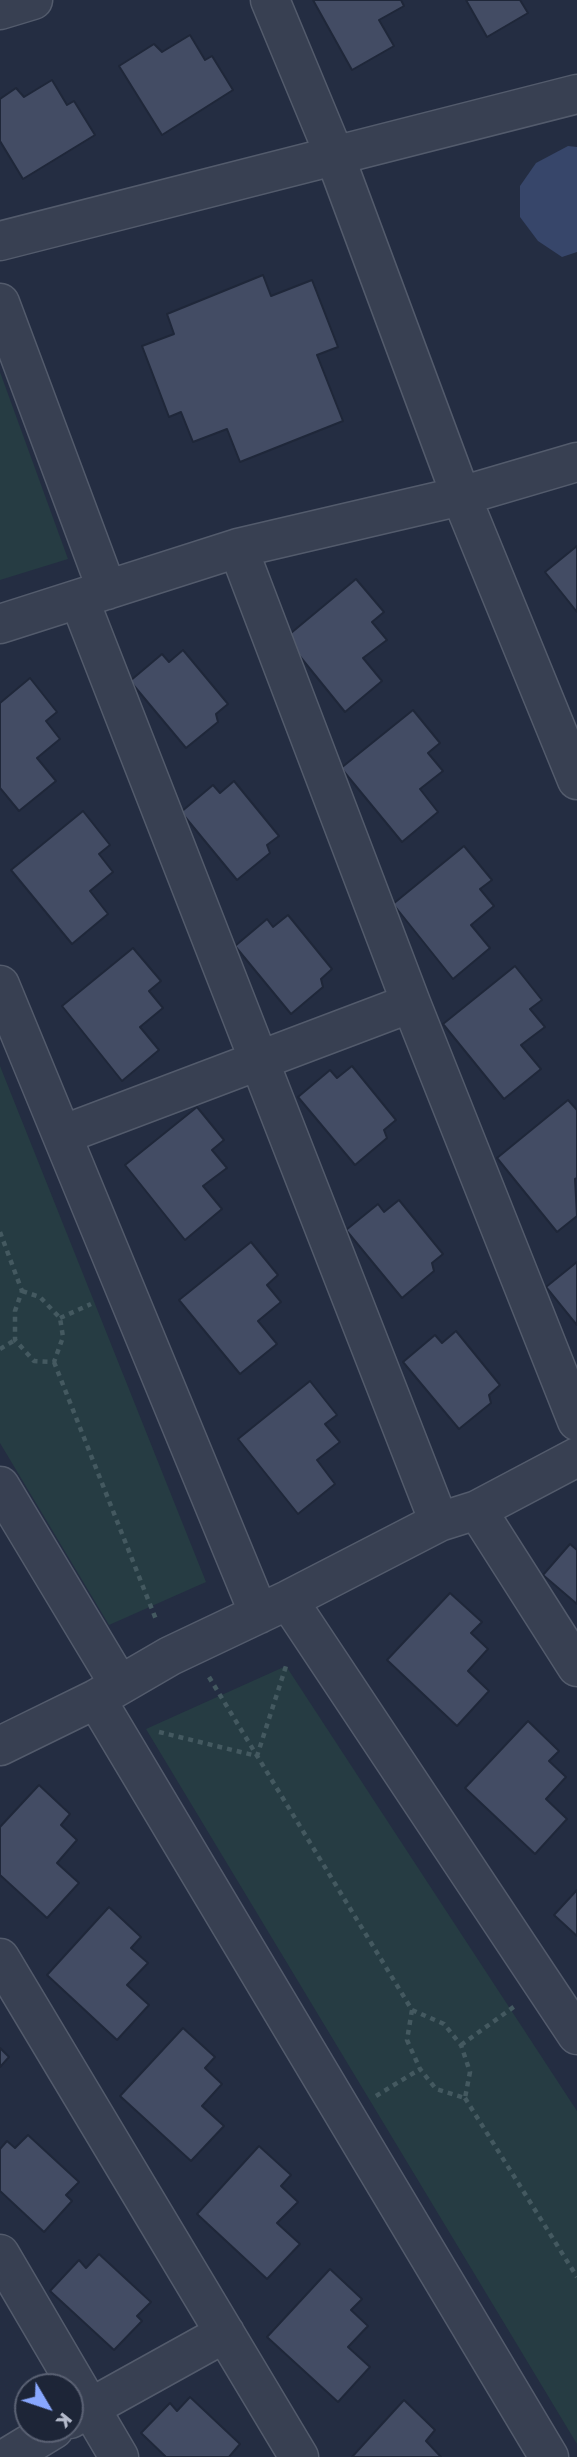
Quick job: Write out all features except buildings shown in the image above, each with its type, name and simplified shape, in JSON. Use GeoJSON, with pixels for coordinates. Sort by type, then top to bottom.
{"type":"FeatureCollection","features":[{"type":"Feature","properties":{"kind":"lane"},"geometry":{"type":"LineString","coordinates":[[0,10],[33,0]]}},
{"type":"Feature","properties":{"kind":"lane"},"geometry":{"type":"LineString","coordinates":[[270,0],[334,154],[461,496],[577,780]]}},
{"type":"Feature","properties":{"kind":"lane"},"geometry":{"type":"LineString","coordinates":[[0,241],[577,93]]}},
{"type":"Feature","properties":{"kind":"lane"},"geometry":{"type":"LineString","coordinates":[[0,303],[93,594],[259,1059],[439,1522]]}},
{"type":"Feature","properties":{"kind":"lane"},"geometry":{"type":"LineString","coordinates":[[0,624],[238,548],[461,496],[577,462]]}},
{"type":"Feature","properties":{"kind":"lane"},"geometry":{"type":"LineString","coordinates":[[238,548],[411,1003],[577,1421]]}},
{"type":"Feature","properties":{"kind":"lane"},"geometry":{"type":"LineString","coordinates":[[0,985],[62,1135],[274,1607],[577,2035]]}},
{"type":"Feature","properties":{"kind":"lane"},"geometry":{"type":"LineString","coordinates":[[62,1135],[411,1003]]}},
{"type":"Feature","properties":{"kind":"lane"},"geometry":{"type":"LineString","coordinates":[[0,1746],[108,1692],[180,1651],[274,1607],[439,1522],[477,1510],[577,1457]]}},
{"type":"Feature","properties":{"kind":"lane"},"geometry":{"type":"LineString","coordinates":[[0,1486],[108,1692],[345,2115],[549,2457]]}},
{"type":"Feature","properties":{"kind":"lane"},"geometry":{"type":"LineString","coordinates":[[477,1510],[577,1667]]}},
{"type":"Feature","properties":{"kind":"lane"},"geometry":{"type":"LineString","coordinates":[[0,1958],[299,2457]]}},
{"type":"Feature","properties":{"kind":"lane"},"geometry":{"type":"LineString","coordinates":[[0,2254],[60,2373]]}},
{"type":"Feature","properties":{"kind":"lane"},"geometry":{"type":"LineString","coordinates":[[84,2411],[225,2333]]}},
{"type":"Feature","properties":{"kind":"lane"},"geometry":{"type":"LineString","coordinates":[[84,2418],[119,2457]]}},
{"type":"Feature","properties":{"kind":"lane"},"geometry":{"type":"LineString","coordinates":[[8,2457],[31,2443]]}},
{"type":"Feature","properties":{"kind":"path"},"geometry":{"type":"LineString","coordinates":[[0,1232],[22,1291],[15,1311],[15,1340],[34,1361],[54,1362]]}},
{"type":"Feature","properties":{"kind":"path"},"geometry":{"type":"LineString","coordinates":[[22,1291],[40,1297],[60,1318],[63,1338],[54,1362],[180,1651],[257,1756],[412,2010],[444,2024],[461,2045],[470,2072],[464,2098]]}},
{"type":"Feature","properties":{"kind":"path"},"geometry":{"type":"LineString","coordinates":[[0,1349],[15,1340]]}},
{"type":"Feature","properties":{"kind":"path"},"geometry":{"type":"LineString","coordinates":[[257,1756],[286,1666]]}},
{"type":"Feature","properties":{"kind":"path"},"geometry":{"type":"LineString","coordinates":[[146,1729],[257,1756]]}},
{"type":"Feature","properties":{"kind":"path"},"geometry":{"type":"LineString","coordinates":[[461,2045],[544,1985]]}},
{"type":"Feature","properties":{"kind":"path"},"geometry":{"type":"LineString","coordinates":[[412,2010],[407,2040],[420,2069],[436,2089],[464,2098],[577,2277]]}},
{"type":"Feature","properties":{"kind":"path"},"geometry":{"type":"LineString","coordinates":[[345,2115],[420,2069]]}},
{"type":"Feature","properties":{"kind":"shaded area"},"geometry":{"type":"Polygon","coordinates":[[[0,372],[68,559],[0,580],[0,372]]]}},
{"type":"Feature","properties":{"kind":"shaded area"},"geometry":{"type":"Polygon","coordinates":[[[0,1066],[206,1582],[109,1625],[0,1443],[0,1066]]]}},
{"type":"Feature","properties":{"kind":"shaded area"},"geometry":{"type":"Polygon","coordinates":[[[286,1666],[577,2111],[577,2444],[146,1729],[286,1666]]]}},
{"type":"Feature","properties":{"kind":"water"},"geometry":{"type":"Polygon","coordinates":[[[568,146],[577,147],[577,252],[562,257],[538,241],[520,217],[520,186],[536,163],[568,146]]]}}]}
